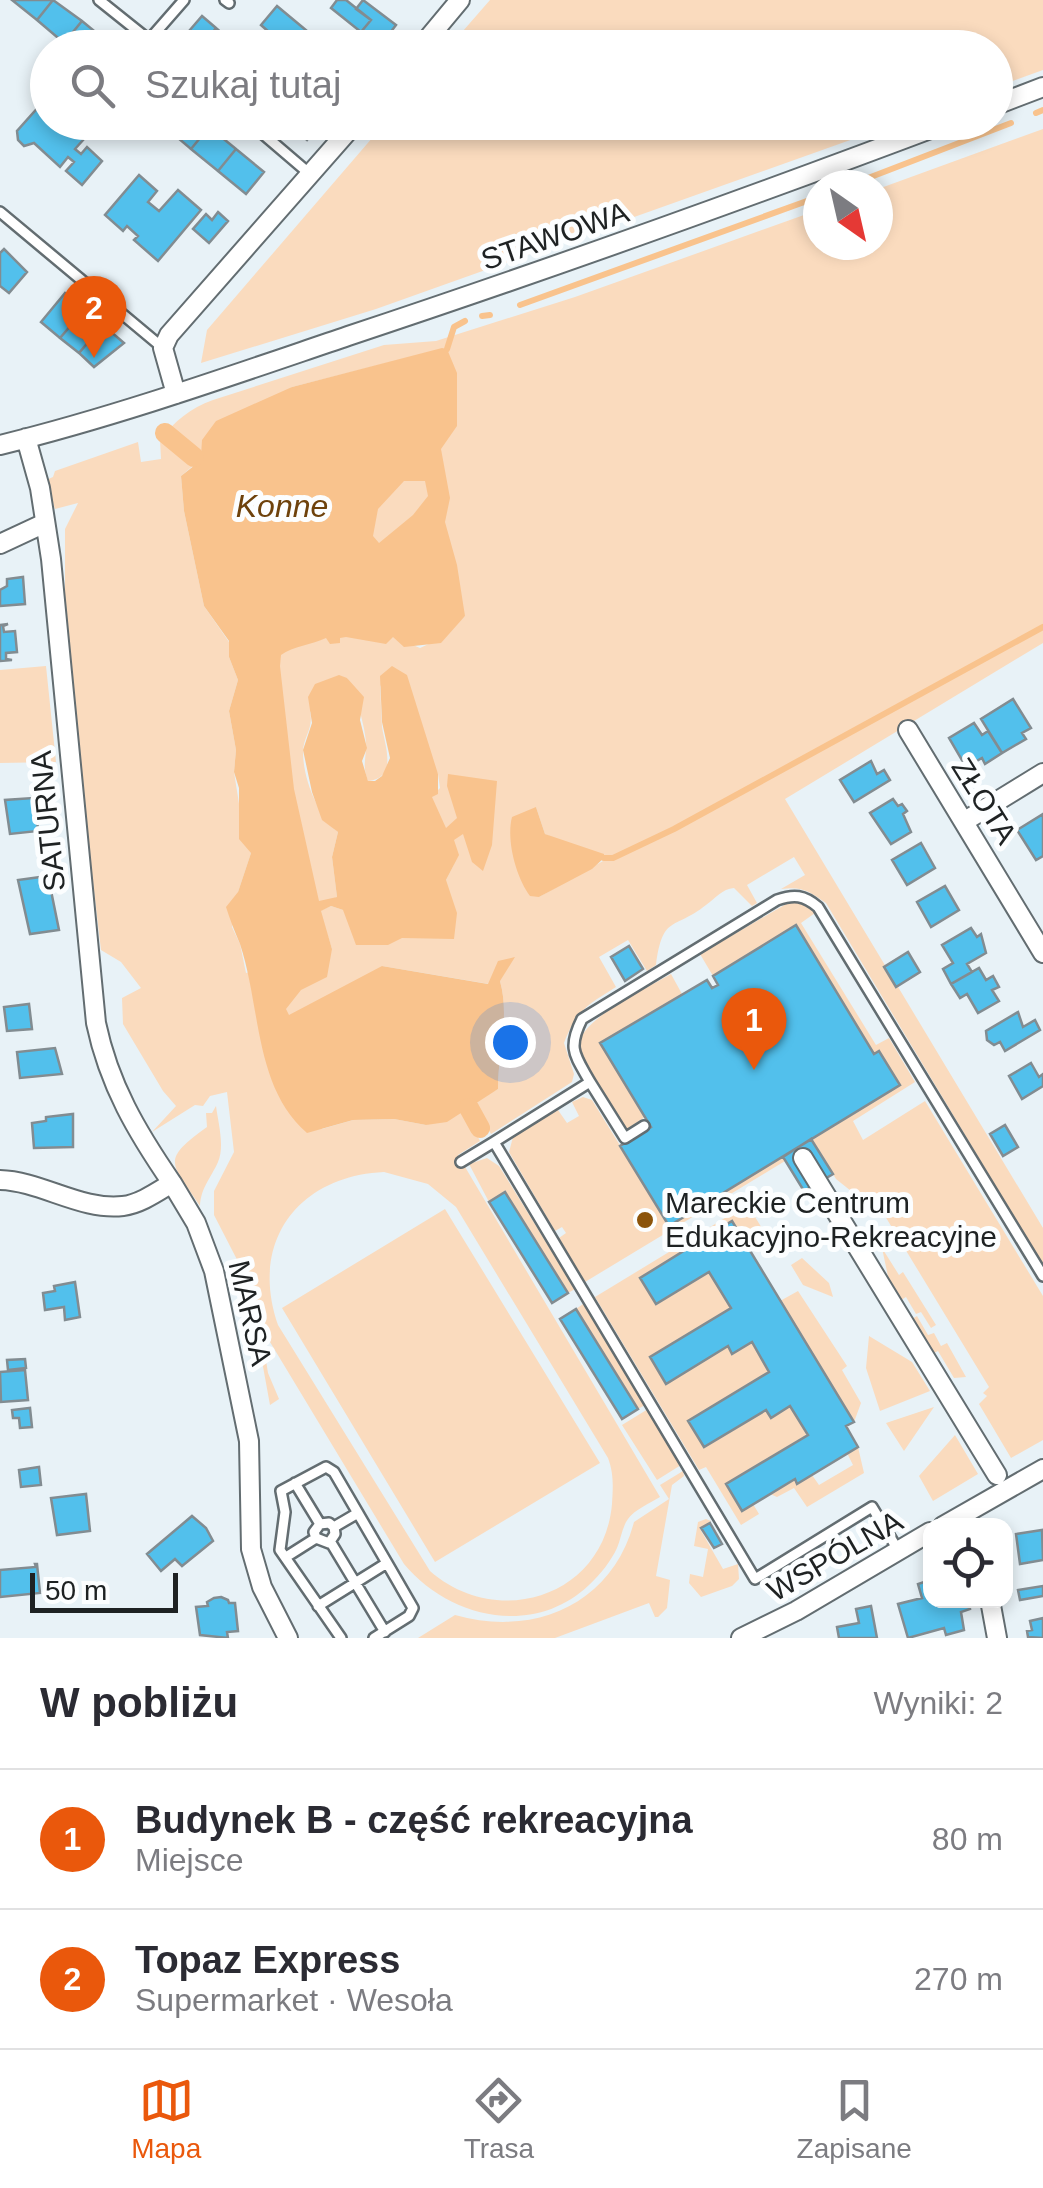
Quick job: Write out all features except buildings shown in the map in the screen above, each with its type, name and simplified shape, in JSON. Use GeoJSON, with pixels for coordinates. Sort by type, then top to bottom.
{"type":"FeatureCollection","features":[{"type":"Feature","properties":{"kind":"street"},"geometry":{"type":"LineString","coordinates":[[433,30],[452,3]]}},
{"type":"Feature","properties":{"kind":"street"},"geometry":{"type":"LineString","coordinates":[[1013,98],[1043,87]]}},
{"type":"Feature","properties":{"kind":"street"},"geometry":{"type":"LineString","coordinates":[[176,394],[163,348],[169,335],[341,140]]}},
{"type":"Feature","properties":{"kind":"street","name":"STAWOWA"},"geometry":{"type":"LineString","coordinates":[[0,444],[176,394],[644,234],[900,140]]}},
{"type":"Feature","properties":{"kind":"street","name":"SATURNA"},"geometry":{"type":"LineString","coordinates":[[26,438],[46,523],[96,1023],[118,1096],[136,1131],[172,1183]]}},
{"type":"Feature","properties":{"kind":"street"},"geometry":{"type":"LineString","coordinates":[[0,544],[46,523]]}},
{"type":"Feature","properties":{"kind":"street","name":"ZŁOTA"},"geometry":{"type":"LineString","coordinates":[[908,730],[1043,953]]}},
{"type":"Feature","properties":{"kind":"street"},"geometry":{"type":"LineString","coordinates":[[965,821],[1043,774]]}},
{"type":"Feature","properties":{"kind":"street"},"geometry":{"type":"LineString","coordinates":[[803,1158],[997,1475]]}},
{"type":"Feature","properties":{"kind":"street"},"geometry":{"type":"LineString","coordinates":[[0,1180],[17,1180],[110,1206],[137,1202],[172,1183]]}},
{"type":"Feature","properties":{"kind":"street","name":"MARSA"},"geometry":{"type":"LineString","coordinates":[[172,1183],[196,1223],[216,1281],[249,1441],[251,1550],[262,1587],[288,1638]]}},
{"type":"Feature","properties":{"kind":"street","name":"WSPÓLNA"},"geometry":{"type":"LineString","coordinates":[[974,1517],[1043,1469]]}},
{"type":"Feature","properties":{"kind":"street","name":"WSPÓLNA"},"geometry":{"type":"LineString","coordinates":[[770,1632],[923,1536]]}},
{"type":"Feature","properties":{"kind":"street"},"geometry":{"type":"LineString","coordinates":[[991,1608],[997,1638]]}},
{"type":"Feature","properties":{"kind":"street"},"geometry":{"type":"LineString","coordinates":[[741,1638],[770,1632]]}},
{"type":"Feature","properties":{"kind":"lane"},"geometry":{"type":"LineString","coordinates":[[99,0],[136,30]]}},
{"type":"Feature","properties":{"kind":"lane"},"geometry":{"type":"LineString","coordinates":[[157,30],[184,0]]}},
{"type":"Feature","properties":{"kind":"lane"},"geometry":{"type":"LineString","coordinates":[[270,140],[311,175]]}},
{"type":"Feature","properties":{"kind":"lane"},"geometry":{"type":"LineString","coordinates":[[0,212],[163,348]]}},
{"type":"Feature","properties":{"kind":"lane"},"geometry":{"type":"LineString","coordinates":[[644,1126],[625,1138],[573,1053],[582,1019],[778,900],[792,895],[808,898],[818,907],[1043,1276]]}},
{"type":"Feature","properties":{"kind":"lane"},"geometry":{"type":"LineString","coordinates":[[462,1162],[590,1082]]}},
{"type":"Feature","properties":{"kind":"lane"},"geometry":{"type":"LineString","coordinates":[[494,1142],[755,1579],[872,1507],[899,1551]]}},
{"type":"Feature","properties":{"kind":"lane"},"geometry":{"type":"LineString","coordinates":[[342,1638],[280,1550],[286,1512],[280,1495],[321,1468],[330,1469],[413,1608],[409,1616],[374,1638]]}},
{"type":"Feature","properties":{"kind":"lane"},"geometry":{"type":"LineString","coordinates":[[295,1483],[320,1524]]}},
{"type":"Feature","properties":{"kind":"lane"},"geometry":{"type":"LineString","coordinates":[[334,1527],[358,1513]]}},
{"type":"Feature","properties":{"kind":"lane"},"geometry":{"type":"LineString","coordinates":[[320,1524],[334,1527],[330,1542],[322,1543],[316,1538],[314,1532],[320,1524]]}},
{"type":"Feature","properties":{"kind":"lane"},"geometry":{"type":"LineString","coordinates":[[286,1557],[316,1538]]}},
{"type":"Feature","properties":{"kind":"lane"},"geometry":{"type":"LineString","coordinates":[[330,1542],[384,1632]]}},
{"type":"Feature","properties":{"kind":"lane"},"geometry":{"type":"LineString","coordinates":[[318,1606],[388,1563]]}},
{"type":"Feature","properties":{"kind":"shaded area"},"geometry":{"type":"Polygon","coordinates":[[[490,0],[1043,0],[1043,70],[1013,81],[1013,30],[464,30],[490,0]]]}},
{"type":"Feature","properties":{"kind":"shaded area"},"geometry":{"type":"Polygon","coordinates":[[[1043,129],[1043,643],[785,799],[1043,1228],[1043,1265],[826,903],[805,890],[781,889],[805,875],[794,857],[747,885],[757,903],[752,906],[734,888],[671,926],[662,938],[656,965],[647,971],[628,940],[599,957],[616,987],[573,1023],[564,1043],[574,1074],[572,1082],[491,1134],[487,1127],[476,1133],[480,1141],[458,1155],[660,1497],[631,1516],[605,1568],[567,1602],[543,1612],[492,1615],[444,1598],[404,1564],[264,1332],[259,1316],[268,1373],[279,1399],[270,1405],[247,1279],[214,1215],[214,1191],[234,1152],[227,1092],[210,1096],[203,1106],[195,1105],[152,1132],[176,1106],[123,1024],[122,998],[141,988],[121,962],[101,950],[65,644],[65,529],[78,503],[55,509],[46,480],[55,471],[138,442],[141,462],[161,459],[160,440],[166,433],[190,411],[213,400],[384,345],[436,341],[575,297],[803,215],[803,260],[893,260],[893,184],[1043,129]],[[434,351],[292,387],[203,448],[201,457],[196,454],[192,459],[195,464],[181,476],[184,511],[204,606],[229,642],[229,657],[238,680],[229,711],[236,750],[234,772],[251,853],[232,927],[246,973],[332,949],[320,911],[331,906],[343,910],[446,880],[454,864],[425,803],[440,788],[438,774],[380,685],[387,760],[377,779],[368,781],[363,724],[347,678],[310,712],[311,723],[303,747],[306,774],[324,817],[338,832],[332,857],[337,897],[317,906],[296,827],[275,644],[362,623],[420,648],[465,616],[383,556],[363,519],[434,351]],[[536,807],[539,897],[603,861],[545,834],[536,807]],[[382,966],[322,1129],[353,1120],[394,1119],[426,1125],[498,1089],[503,994],[500,981],[489,984],[382,966]],[[384,1172],[354,1176],[305,1200],[276,1241],[270,1267],[278,1325],[430,1571],[457,1589],[486,1598],[515,1600],[543,1594],[569,1582],[590,1562],[605,1536],[613,1492],[608,1458],[456,1207],[428,1184],[384,1172]]]}},
{"type":"Feature","properties":{"kind":"shaded area"},"geometry":{"type":"Polygon","coordinates":[[[370,140],[850,140],[376,309],[201,363],[207,330],[370,140]]]}},
{"type":"Feature","properties":{"kind":"shaded area"},"geometry":{"type":"Polygon","coordinates":[[[46,666],[56,762],[0,763],[0,670],[46,666]]]}},
{"type":"Feature","properties":{"kind":"shaded area"},"geometry":{"type":"Polygon","coordinates":[[[793,900],[809,905],[815,913],[801,923],[876,1045],[889,1038],[915,1082],[853,1121],[863,1140],[925,1101],[1043,1296],[1043,1440],[1011,1458],[979,1404],[989,1387],[871,1193],[861,1199],[836,1179],[811,1139],[900,1085],[880,1052],[874,1054],[797,925],[713,976],[700,954],[793,900]]]}},
{"type":"Feature","properties":{"kind":"shaded area"},"geometry":{"type":"Polygon","coordinates":[[[671,974],[682,994],[601,1044],[645,1117],[627,1129],[579,1046],[582,1036],[602,1015],[671,974]]]}},
{"type":"Feature","properties":{"kind":"shaded area"},"geometry":{"type":"Polygon","coordinates":[[[583,1097],[592,1100],[669,1225],[783,1157],[785,1161],[585,1282],[559,1238],[566,1233],[562,1227],[555,1231],[509,1152],[513,1137],[558,1110],[567,1123],[579,1116],[572,1102],[583,1097]]]}},
{"type":"Feature","properties":{"kind":"shaded area"},"geometry":{"type":"Polygon","coordinates":[[[216,1106],[220,1156],[200,1206],[177,1171],[176,1155],[207,1127],[206,1113],[212,1113],[216,1106]]]}},
{"type":"Feature","properties":{"kind":"shaded area"},"geometry":{"type":"Polygon","coordinates":[[[487,1158],[499,1166],[575,1289],[568,1293],[489,1202],[469,1164],[487,1158]]]}},
{"type":"Feature","properties":{"kind":"shaded area"},"geometry":{"type":"Polygon","coordinates":[[[743,1207],[752,1212],[768,1238],[749,1249],[732,1222],[640,1278],[656,1304],[709,1272],[731,1308],[650,1357],[666,1383],[728,1346],[733,1354],[752,1342],[769,1372],[688,1421],[704,1447],[766,1410],[790,1406],[808,1435],[727,1484],[753,1504],[759,1514],[741,1525],[706,1467],[699,1470],[595,1297],[743,1207]]]}},
{"type":"Feature","properties":{"kind":"shaded area"},"geometry":{"type":"Polygon","coordinates":[[[445,1209],[600,1463],[435,1562],[282,1308],[445,1209]]]}},
{"type":"Feature","properties":{"kind":"shaded area"},"geometry":{"type":"Polygon","coordinates":[[[882,1248],[899,1275],[903,1272],[936,1325],[931,1328],[921,1312],[916,1314],[906,1297],[901,1300],[889,1281],[882,1248]]]}},
{"type":"Feature","properties":{"kind":"shaded area"},"geometry":{"type":"Polygon","coordinates":[[[802,1258],[829,1283],[833,1297],[803,1285],[791,1265],[802,1258]]]}},
{"type":"Feature","properties":{"kind":"shaded area"},"geometry":{"type":"Polygon","coordinates":[[[798,1291],[847,1366],[842,1370],[861,1403],[854,1422],[780,1301],[798,1291]]]}},
{"type":"Feature","properties":{"kind":"shaded area"},"geometry":{"type":"Polygon","coordinates":[[[583,1304],[645,1405],[638,1409],[576,1309],[583,1304]]]}},
{"type":"Feature","properties":{"kind":"shaded area"},"geometry":{"type":"Polygon","coordinates":[[[917,1316],[928,1335],[934,1333],[941,1346],[947,1343],[966,1377],[954,1378],[938,1351],[932,1354],[912,1319],[917,1316]]]}},
{"type":"Feature","properties":{"kind":"shaded area"},"geometry":{"type":"Polygon","coordinates":[[[869,1336],[912,1362],[930,1391],[880,1411],[866,1368],[869,1336]]]}},
{"type":"Feature","properties":{"kind":"shaded area"},"geometry":{"type":"Polygon","coordinates":[[[934,1407],[904,1451],[886,1423],[934,1407]]]}},
{"type":"Feature","properties":{"kind":"shaded area"},"geometry":{"type":"Polygon","coordinates":[[[648,1409],[681,1465],[657,1480],[622,1425],[648,1409]]]}},
{"type":"Feature","properties":{"kind":"shaded area"},"geometry":{"type":"Polygon","coordinates":[[[955,1435],[978,1474],[933,1501],[919,1476],[955,1435]]]}},
{"type":"Feature","properties":{"kind":"shaded area"},"geometry":{"type":"Polygon","coordinates":[[[858,1447],[864,1473],[807,1507],[794,1488],[777,1497],[770,1494],[795,1479],[798,1483],[812,1475],[819,1485],[853,1465],[847,1453],[858,1447]]]}},
{"type":"Feature","properties":{"kind":"shaded area"},"geometry":{"type":"Polygon","coordinates":[[[683,1471],[684,1476],[672,1485],[656,1576],[670,1580],[667,1608],[658,1617],[649,1603],[555,1638],[418,1638],[455,1615],[514,1622],[567,1608],[608,1574],[624,1550],[634,1522],[669,1499],[660,1485],[683,1471]]]}},
{"type":"Feature","properties":{"kind":"shaded area"},"geometry":{"type":"Polygon","coordinates":[[[711,1521],[700,1529],[723,1569],[738,1564],[739,1579],[732,1586],[701,1597],[689,1583],[690,1574],[703,1577],[708,1549],[694,1546],[698,1522],[711,1521]]]}},
{"type":"Feature","properties":{"kind":"water","name":"Konne"},"geometry":{"type":"Polygon","coordinates":[[[442,348],[447,349],[457,373],[457,426],[441,449],[450,498],[445,522],[465,616],[441,643],[404,647],[393,637],[386,644],[346,637],[340,638],[340,643],[330,644],[326,638],[281,655],[280,666],[294,789],[319,901],[337,897],[332,857],[338,832],[322,820],[303,750],[312,723],[308,697],[315,684],[339,675],[347,678],[364,697],[360,720],[367,748],[362,761],[368,781],[375,781],[382,776],[390,758],[382,722],[380,676],[392,666],[407,675],[438,774],[438,794],[432,797],[446,828],[457,818],[447,786],[448,774],[497,781],[492,845],[483,871],[472,862],[463,834],[454,840],[459,855],[446,880],[457,913],[454,939],[402,938],[388,945],[356,945],[343,910],[331,906],[321,911],[332,949],[327,977],[301,990],[286,1009],[289,1015],[382,966],[488,984],[498,961],[515,957],[500,981],[504,1021],[498,1089],[447,1122],[426,1125],[394,1119],[353,1120],[307,1133],[277,1093],[268,1070],[247,968],[226,907],[238,892],[251,853],[239,839],[239,788],[229,711],[238,680],[229,657],[229,641],[204,606],[184,511],[181,476],[195,465],[191,460],[196,453],[201,456],[202,440],[216,421],[292,387],[442,348]],[[404,481],[378,509],[373,536],[379,543],[413,515],[428,496],[425,481],[404,481]]]}},
{"type":"Feature","properties":{"kind":"water"},"geometry":{"type":"Polygon","coordinates":[[[536,807],[545,834],[604,854],[592,869],[539,897],[530,896],[520,879],[510,836],[512,817],[536,807]]]}},
{"type":"Feature","properties":{"kind":"waterway"},"geometry":{"type":"LineString","coordinates":[[1036,113],[1043,110]]}},
{"type":"Feature","properties":{"kind":"waterway"},"geometry":{"type":"LineString","coordinates":[[889,170],[967,140]]}},
{"type":"Feature","properties":{"kind":"waterway"},"geometry":{"type":"LineString","coordinates":[[520,305],[803,202]]}},
{"type":"Feature","properties":{"kind":"waterway"},"geometry":{"type":"LineString","coordinates":[[482,316],[490,315]]}},
{"type":"Feature","properties":{"kind":"waterway"},"geometry":{"type":"LineString","coordinates":[[447,349],[454,327],[465,321]]}},
{"type":"Feature","properties":{"kind":"waterway"},"geometry":{"type":"LineString","coordinates":[[165,433],[194,457]]}},
{"type":"Feature","properties":{"kind":"waterway"},"geometry":{"type":"LineString","coordinates":[[604,858],[613,858],[674,829],[1043,627]]}},
{"type":"Feature","properties":{"kind":"waterway"},"geometry":{"type":"LineString","coordinates":[[469,1108],[480,1128]]}},
{"type":"Feature","properties":{"kind":"place","name":"Topaz Express"},"geometry":{"type":"Point","coordinates":[94,358]}},
{"type":"Feature","properties":{"kind":"place","name":"Budynek B - część rekreacyjna"},"geometry":{"type":"Point","coordinates":[754,1070]}},
{"type":"Feature","properties":{"kind":"place","name":"Mareckie Centrum Edukacyjno-Rekreacyjne"},"geometry":{"type":"Point","coordinates":[645,1220]}}]}
